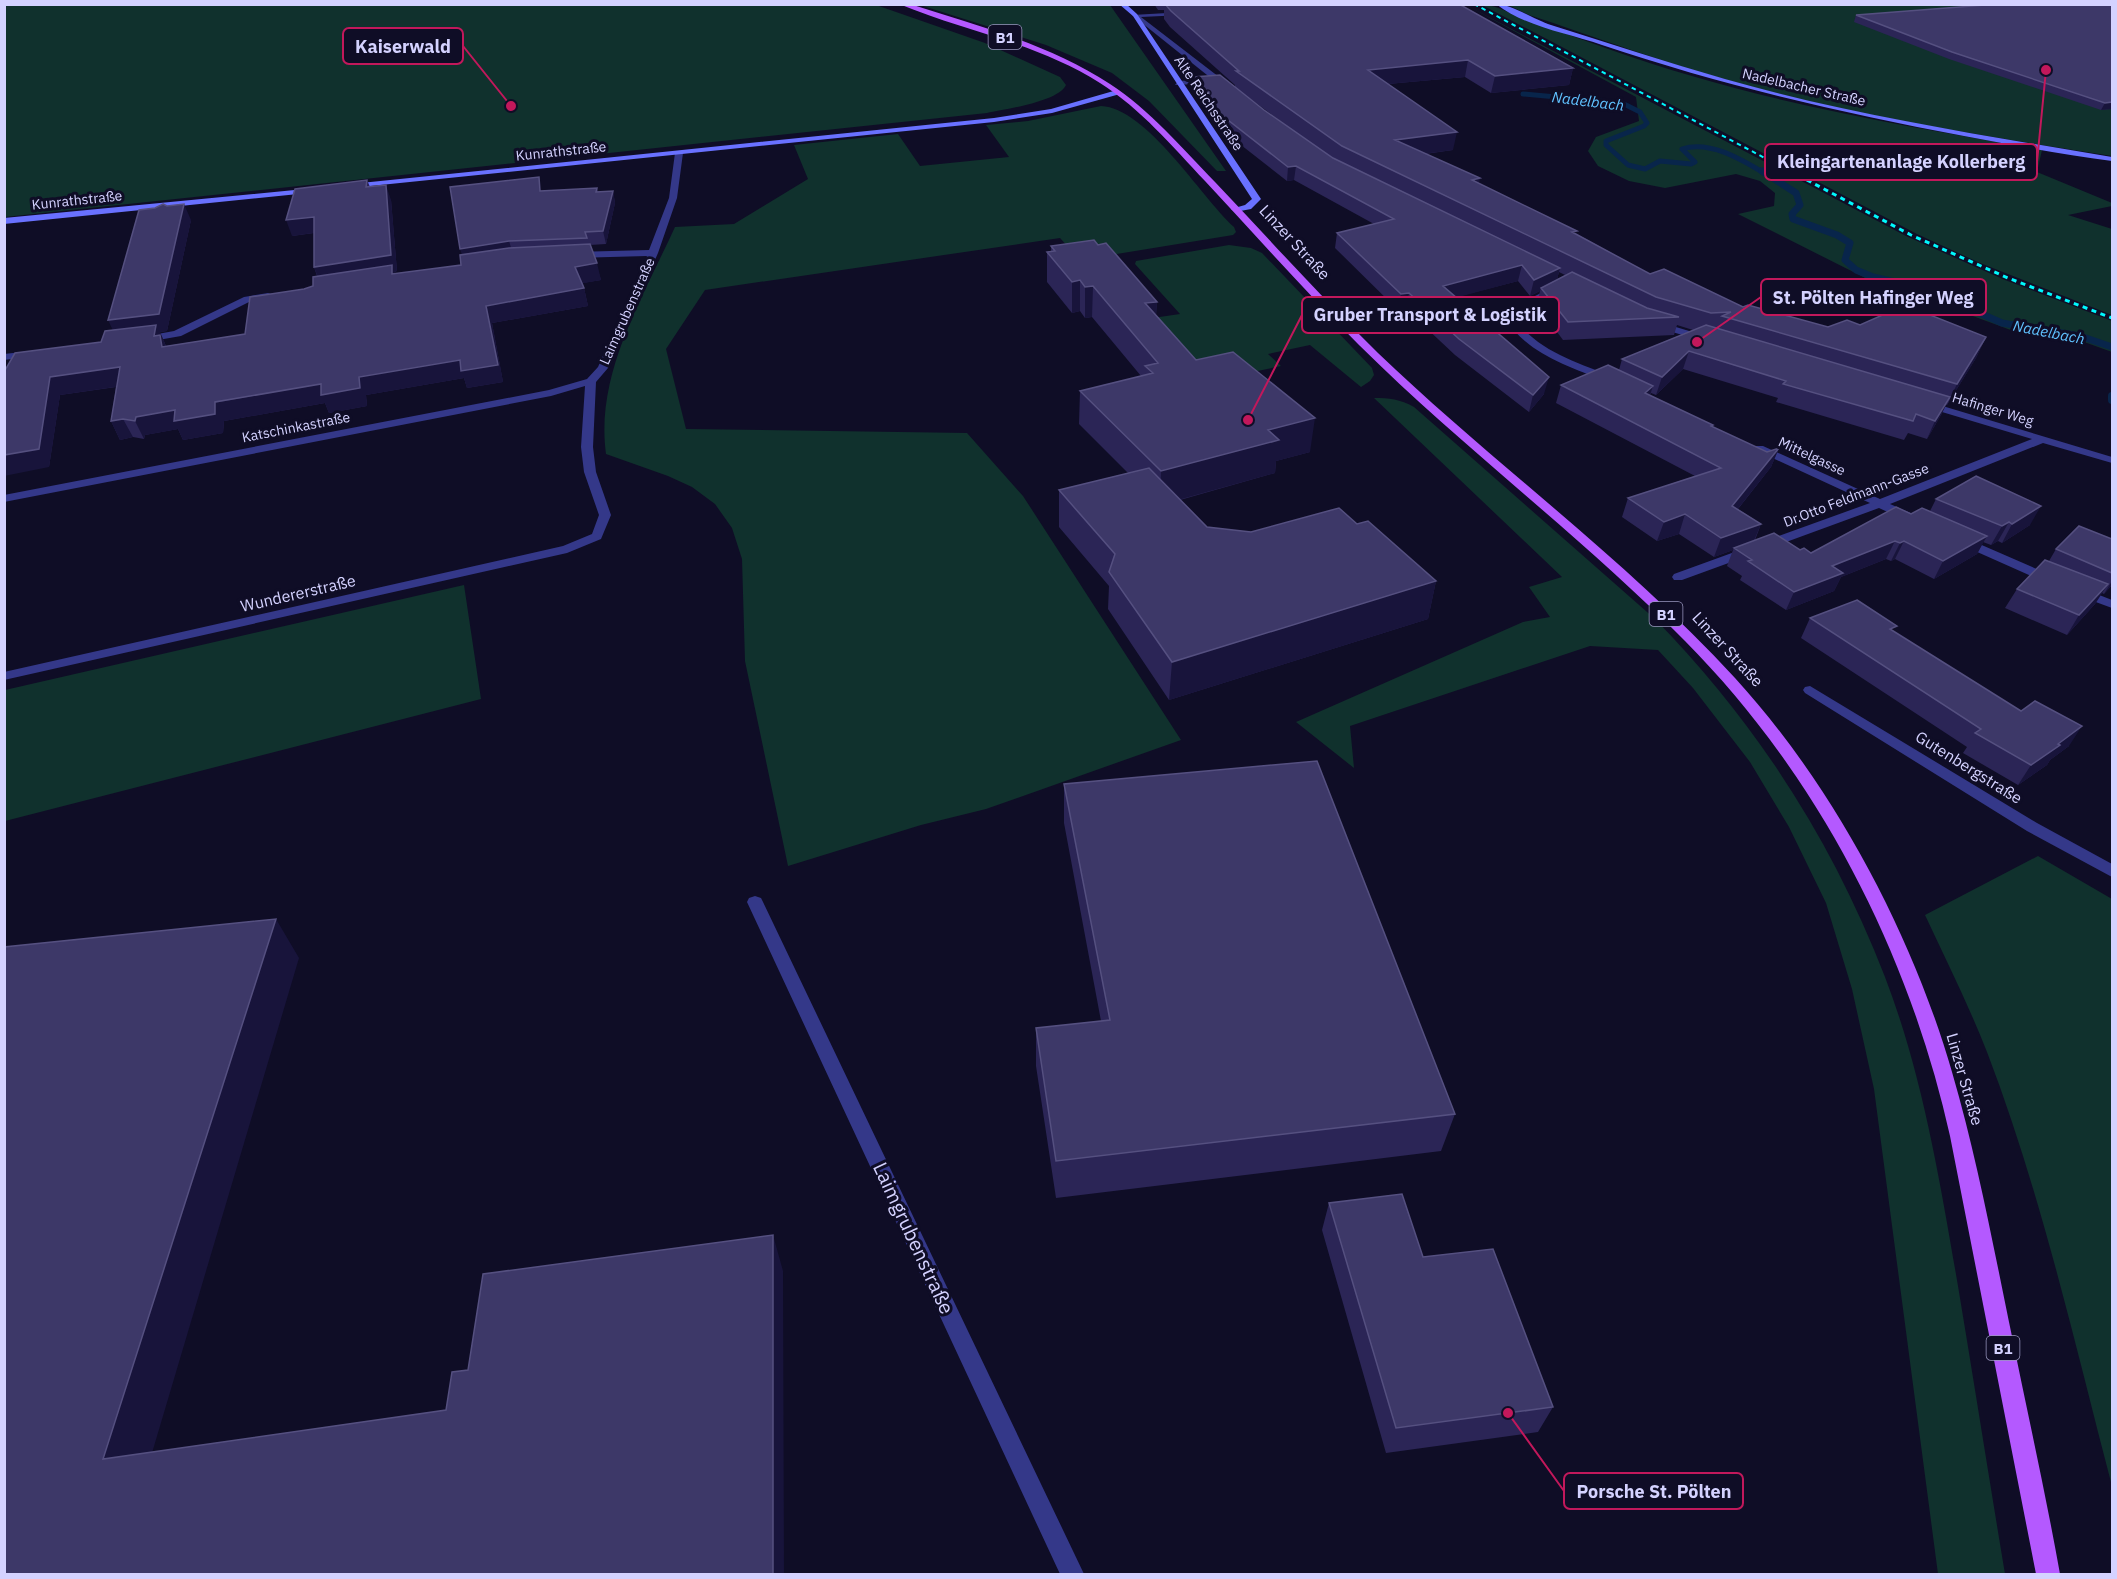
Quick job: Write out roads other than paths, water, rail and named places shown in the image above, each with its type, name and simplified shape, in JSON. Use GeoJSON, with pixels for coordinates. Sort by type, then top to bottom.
{"type":"FeatureCollection","features":[{"type":"Feature","properties":{"kind":"main road","name":"Linzer Straße"},"geometry":{"type":"LineString","coordinates":[[902,4],[1045,52],[1103,82],[1117,92],[1168,138],[1330,310],[1405,384],[1497,467],[1638,588],[1704,652],[1770,729],[1802,774],[1862,874],[1911,982],[1937,1051],[1956,1122],[1984,1250],[2048,1575]]}},
{"type":"Feature","properties":{"kind":"street","name":"Alte Reichsstraße"},"geometry":{"type":"LineString","coordinates":[[1122,4],[1135,15],[1257,199],[1248,207],[1235,209]]}},
{"type":"Feature","properties":{"kind":"street","name":"Nadelbacher Straße"},"geometry":{"type":"LineString","coordinates":[[1499,4],[1523,16],[1638,56],[1750,89],[1891,120],[2112,159]]}},
{"type":"Feature","properties":{"kind":"street"},"geometry":{"type":"LineString","coordinates":[[1135,15],[1195,13]]}},
{"type":"Feature","properties":{"kind":"street"},"geometry":{"type":"LineString","coordinates":[[1135,15],[1235,94]]}},
{"type":"Feature","properties":{"kind":"street"},"geometry":{"type":"LineString","coordinates":[[1178,83],[1220,81]]}},
{"type":"Feature","properties":{"kind":"street","name":"Kunrathstraße"},"geometry":{"type":"LineString","coordinates":[[339,187],[1025,116],[1052,111],[1117,92]]}},
{"type":"Feature","properties":{"kind":"street","name":"Laimgrubenstraße"},"geometry":{"type":"LineString","coordinates":[[597,536],[605,515],[591,472],[587,447],[591,381],[603,368],[652,253],[673,198],[679,153]]}},
{"type":"Feature","properties":{"kind":"street","name":"Kunrathstraße"},"geometry":{"type":"LineString","coordinates":[[4,221],[327,188]]}},
{"type":"Feature","properties":{"kind":"street"},"geometry":{"type":"LineString","coordinates":[[559,255],[652,253]]}},
{"type":"Feature","properties":{"kind":"street"},"geometry":{"type":"LineString","coordinates":[[1570,282],[1520,307],[1510,318],[1513,327],[1540,348],[1614,382]]}},
{"type":"Feature","properties":{"kind":"street"},"geometry":{"type":"LineString","coordinates":[[129,341],[177,334],[247,299],[278,295]]}},
{"type":"Feature","properties":{"kind":"street"},"geometry":{"type":"LineString","coordinates":[[1646,321],[1715,342]]}},
{"type":"Feature","properties":{"kind":"street"},"geometry":{"type":"LineString","coordinates":[[4,357],[39,353]]}},
{"type":"Feature","properties":{"kind":"street","name":"Katschinkastraße"},"geometry":{"type":"LineString","coordinates":[[4,499],[551,393],[591,381]]}},
{"type":"Feature","properties":{"kind":"street","name":"Hafinger Weg"},"geometry":{"type":"LineString","coordinates":[[1921,403],[2112,460]]}},
{"type":"Feature","properties":{"kind":"street","name":"Dr.Otto Feldmann-Gasse"},"geometry":{"type":"LineString","coordinates":[[1678,577],[1880,504],[2043,439]]}},
{"type":"Feature","properties":{"kind":"street","name":"Mittelgasse"},"geometry":{"type":"LineString","coordinates":[[1752,445],[1921,522]]}},
{"type":"Feature","properties":{"kind":"street","name":"Wundererstraße"},"geometry":{"type":"LineString","coordinates":[[4,676],[567,549],[597,536]]}},
{"type":"Feature","properties":{"kind":"street"},"geometry":{"type":"LineString","coordinates":[[1952,536],[2112,604]]}},
{"type":"Feature","properties":{"kind":"street","name":"Gutenbergstraße"},"geometry":{"type":"LineString","coordinates":[[1810,690],[2032,827],[2112,871]]}},
{"type":"Feature","properties":{"kind":"street","name":"Laimgrubenstraße"},"geometry":{"type":"LineString","coordinates":[[755,902],[1072,1575]]}},
{"type":"Feature","properties":{"kind":"waterway","name":"Nadelbach"},"geometry":{"type":"LineString","coordinates":[[1523,94],[1622,103],[1640,112],[1647,123],[1644,126],[1606,141],[1606,145],[1628,165],[1645,169],[1660,161],[1691,164],[1695,162],[1682,149],[1703,147],[1724,152],[1764,173]]}},
{"type":"Feature","properties":{"kind":"waterway","name":"Nadelbach"},"geometry":{"type":"LineString","coordinates":[[1762,171],[1796,193],[1800,205],[1792,214],[1793,219],[1837,235],[1850,243],[1845,260],[1856,270],[1873,277],[1925,289],[2002,323],[2080,336],[2112,347]]}},
{"type":"Feature","properties":{"kind":"railway"},"geometry":{"type":"LineString","coordinates":[[1474,4],[1793,173]]}},
{"type":"Feature","properties":{"kind":"railway"},"geometry":{"type":"LineString","coordinates":[[1790,171],[1911,235],[2008,278],[2112,318]]}},
{"type":"Feature","properties":{"kind":"place","name":"Kleingartenanlage Kollerberg"},"geometry":{"type":"Point","coordinates":[2046,70]}},
{"type":"Feature","properties":{"kind":"place","name":"Kaiserwald"},"geometry":{"type":"Point","coordinates":[511,106]}},
{"type":"Feature","properties":{"kind":"place","name":"St. Pölten Hafinger Weg"},"geometry":{"type":"Point","coordinates":[1697,342]}},
{"type":"Feature","properties":{"kind":"place","name":"Gruber Transport & Logistik"},"geometry":{"type":"Point","coordinates":[1248,420]}},
{"type":"Feature","properties":{"kind":"place","name":"Porsche St. Pölten"},"geometry":{"type":"Point","coordinates":[1508,1413]}}]}
